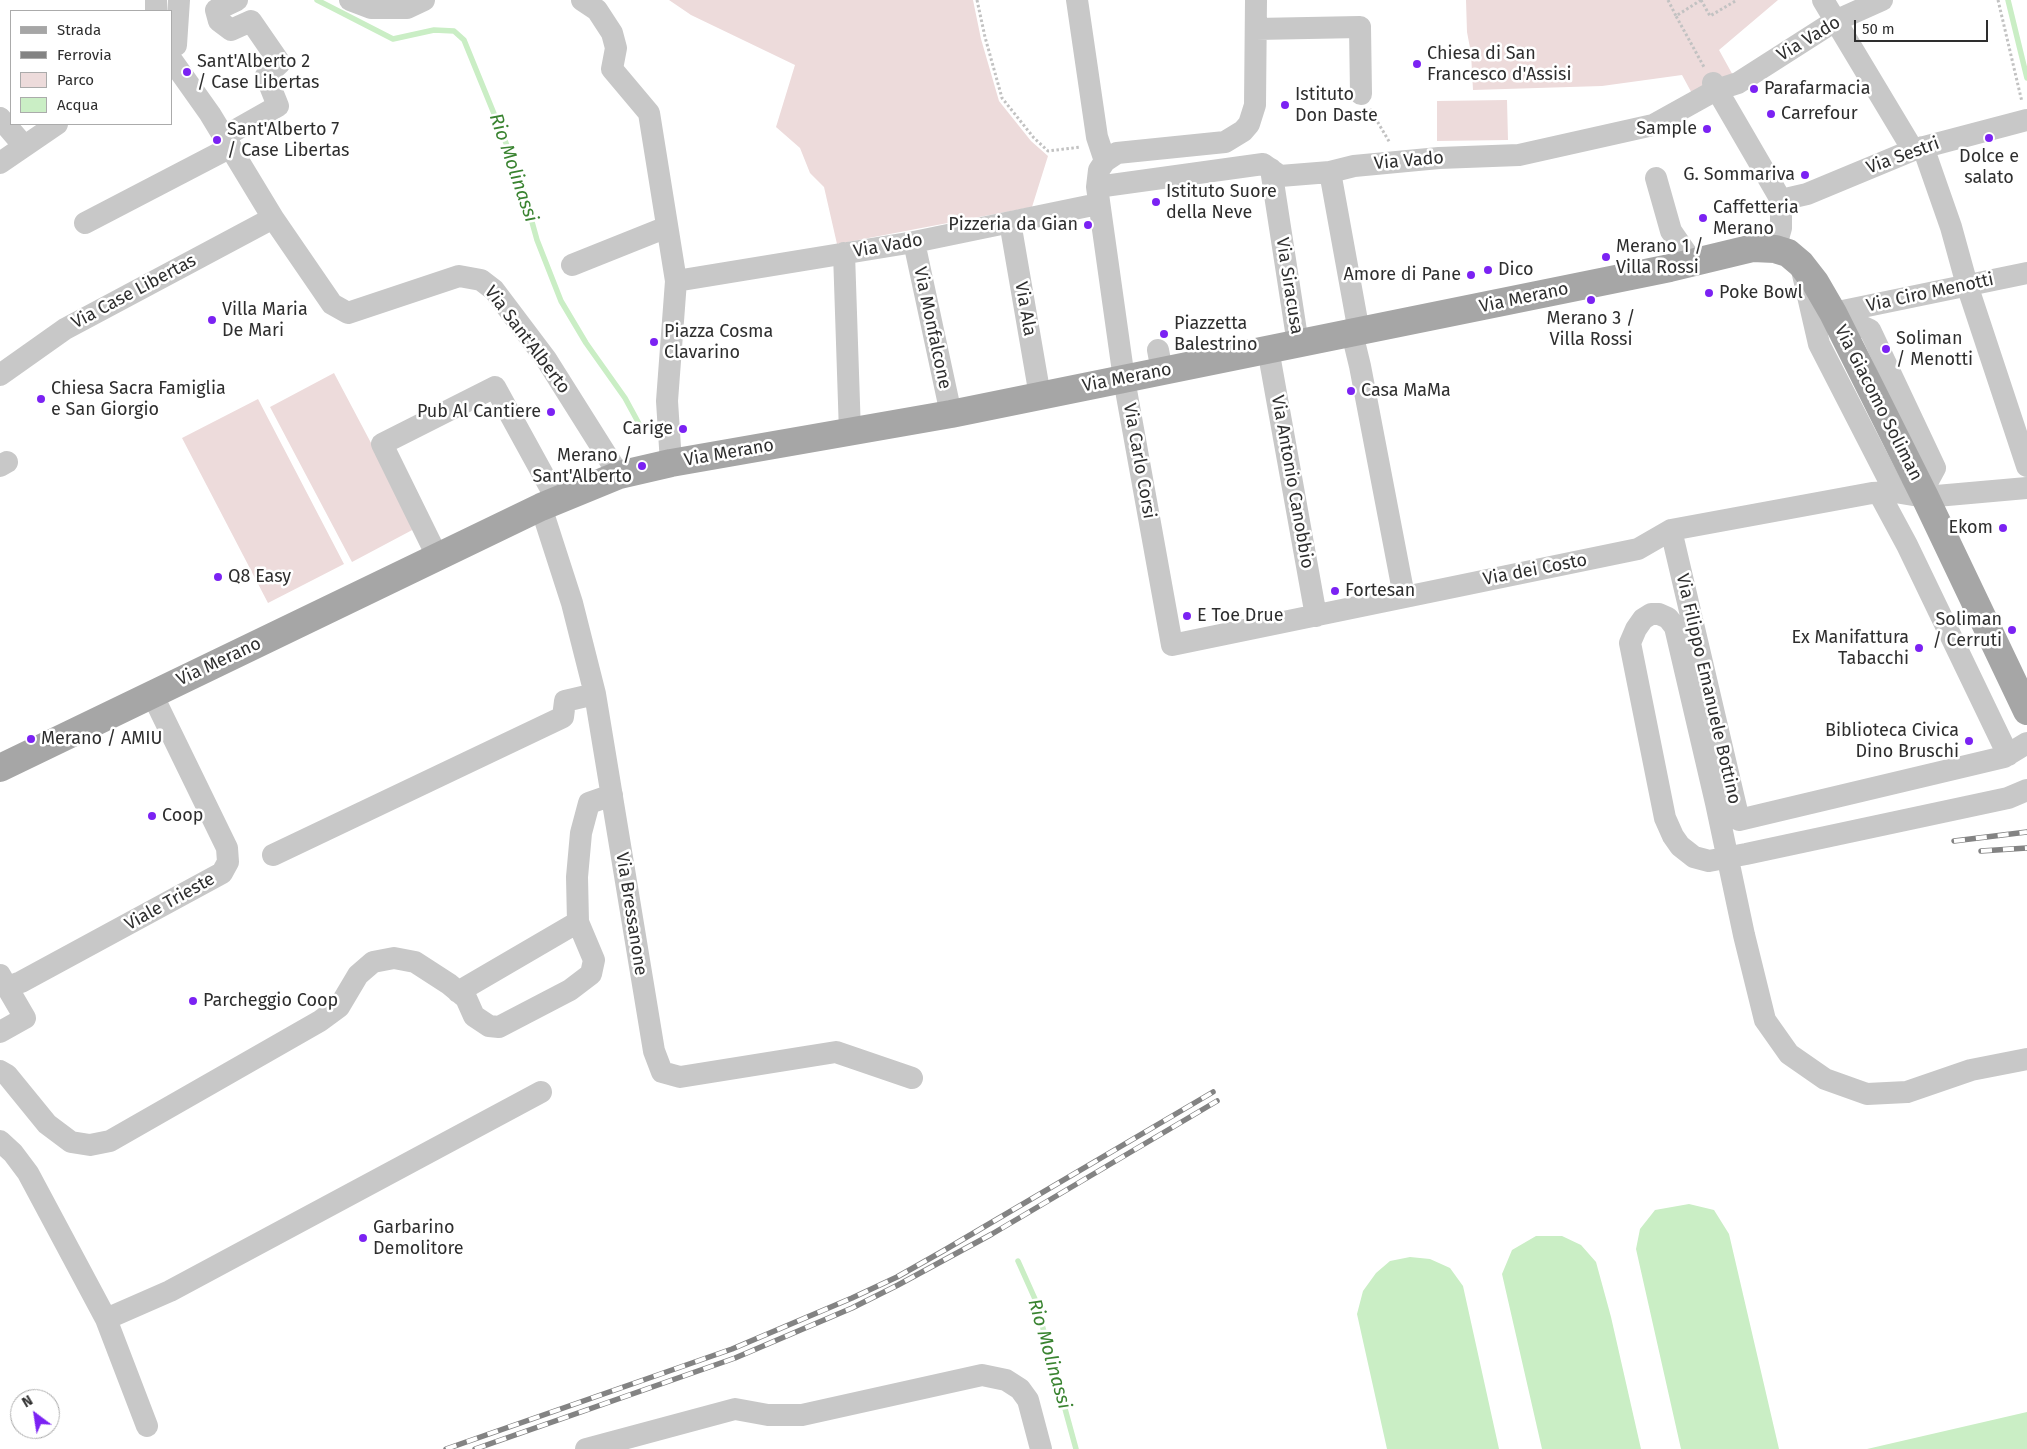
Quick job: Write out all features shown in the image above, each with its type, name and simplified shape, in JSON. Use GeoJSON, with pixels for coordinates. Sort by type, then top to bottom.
{"type":"FeatureCollection","features":[{"type":"Feature","properties":{"kind":"main road","name":"Via Merano"},"geometry":{"type":"LineString","coordinates":[[0,768],[549,504],[619,475],[671,463],[850,433],[1124,379],[1160,360],[1268,349],[1298,344],[1693,263],[1752,248],[1788,255]]}},
{"type":"Feature","properties":{"kind":"main road","name":"Via Giacomo Soliman"},"geometry":{"type":"LineString","coordinates":[[1788,255],[1815,282],[1833,313],[1924,495],[2027,711]]}},
{"type":"Feature","properties":{"kind":"street"},"geometry":{"type":"LineString","coordinates":[[172,47],[176,45],[179,0]]}},
{"type":"Feature","properties":{"kind":"street"},"geometry":{"type":"LineString","coordinates":[[85,223],[228,142],[278,106],[266,76],[280,63],[251,21],[231,30],[219,21],[216,10],[237,0]]}},
{"type":"Feature","properties":{"kind":"street"},"geometry":{"type":"LineString","coordinates":[[350,0],[371,8],[408,8],[424,0]]}},
{"type":"Feature","properties":{"kind":"street"},"geometry":{"type":"LineString","coordinates":[[582,0],[597,10],[612,34],[616,48],[612,69],[649,113],[676,281],[667,401],[671,463]]}},
{"type":"Feature","properties":{"kind":"street"},"geometry":{"type":"LineString","coordinates":[[1077,0],[1102,153],[1097,196]]}},
{"type":"Feature","properties":{"kind":"street"},"geometry":{"type":"LineString","coordinates":[[1102,153],[1225,142],[1243,131],[1249,124],[1255,105],[1256,0]]}},
{"type":"Feature","properties":{"kind":"street"},"geometry":{"type":"LineString","coordinates":[[1823,0],[1918,148],[1951,227],[1967,285],[2027,466]]}},
{"type":"Feature","properties":{"kind":"street","name":"Via Vado"},"geometry":{"type":"LineString","coordinates":[[676,281],[914,242],[1010,222],[1097,196],[1263,164],[1280,176],[1330,172],[1354,166],[1519,154],[1653,125],[1714,87],[1738,82],[1835,21],[1882,0]]}},
{"type":"Feature","properties":{"kind":"street"},"geometry":{"type":"LineString","coordinates":[[1256,29],[1360,27],[1361,94]]}},
{"type":"Feature","properties":{"kind":"street","name":"Via Sant'Alberto"},"geometry":{"type":"LineString","coordinates":[[172,60],[194,89],[273,218],[332,304],[348,313],[459,276],[481,280],[494,290],[546,359],[619,475]]}},
{"type":"Feature","properties":{"kind":"street"},"geometry":{"type":"LineString","coordinates":[[1714,87],[1781,200],[1781,228],[1788,255]]}},
{"type":"Feature","properties":{"kind":"street"},"geometry":{"type":"LineString","coordinates":[[0,118],[24,146]]}},
{"type":"Feature","properties":{"kind":"street","name":"Via Sestri"},"geometry":{"type":"LineString","coordinates":[[1781,200],[1807,194],[1918,148],[2026,120]]}},
{"type":"Feature","properties":{"kind":"street"},"geometry":{"type":"LineString","coordinates":[[0,163],[56,125]]}},
{"type":"Feature","properties":{"kind":"street","name":"Via Siracusa"},"geometry":{"type":"LineString","coordinates":[[1271,169],[1298,344]]}},
{"type":"Feature","properties":{"kind":"street"},"geometry":{"type":"LineString","coordinates":[[1330,172],[1360,366],[1404,596]]}},
{"type":"Feature","properties":{"kind":"street"},"geometry":{"type":"LineString","coordinates":[[1656,178],[1671,231],[1693,263]]}},
{"type":"Feature","properties":{"kind":"street","name":"Via Carlo Corsi"},"geometry":{"type":"LineString","coordinates":[[1097,196],[1124,379],[1172,645]]}},
{"type":"Feature","properties":{"kind":"street","name":"Via Case Libertas"},"geometry":{"type":"LineString","coordinates":[[0,375],[65,329],[273,218]]}},
{"type":"Feature","properties":{"kind":"street","name":"Via Ala"},"geometry":{"type":"LineString","coordinates":[[1010,222],[1040,396]]}},
{"type":"Feature","properties":{"kind":"street"},"geometry":{"type":"LineString","coordinates":[[572,265],[667,227]]}},
{"type":"Feature","properties":{"kind":"street","name":"Via Monfalcone"},"geometry":{"type":"LineString","coordinates":[[914,242],[950,414]]}},
{"type":"Feature","properties":{"kind":"street"},"geometry":{"type":"LineString","coordinates":[[844,253],[850,433]]}},
{"type":"Feature","properties":{"kind":"street","name":"Via Giacomo Soliman"},"geometry":{"type":"LineString","coordinates":[[1788,255],[1819,344],[1887,493],[1924,495]]}},
{"type":"Feature","properties":{"kind":"street","name":"Via Ciro Menotti"},"geometry":{"type":"LineString","coordinates":[[1833,313],[2027,273]]}},
{"type":"Feature","properties":{"kind":"street","name":"Via Antonio Canobbio"},"geometry":{"type":"LineString","coordinates":[[1268,349],[1316,616]]}},
{"type":"Feature","properties":{"kind":"street"},"geometry":{"type":"LineString","coordinates":[[438,558],[382,444],[494,387],[549,504]]}},
{"type":"Feature","properties":{"kind":"street"},"geometry":{"type":"LineString","coordinates":[[1924,495],[2027,488]]}},
{"type":"Feature","properties":{"kind":"street"},"geometry":{"type":"LineString","coordinates":[[1887,493],[1907,545],[2018,749]]}},
{"type":"Feature","properties":{"kind":"street","name":"Via dei Costo"},"geometry":{"type":"LineString","coordinates":[[1172,645],[1638,549],[1671,530],[1887,493]]}},
{"type":"Feature","properties":{"kind":"street","name":"Via Bressanone"},"geometry":{"type":"LineString","coordinates":[[549,504],[595,694],[654,1051],[662,1072],[680,1077],[836,1052],[912,1078]]}},
{"type":"Feature","properties":{"kind":"street","name":"Via Filippo Emanuele Bottino"},"geometry":{"type":"LineString","coordinates":[[1671,530],[1740,820],[2004,757],[2018,749]]}},
{"type":"Feature","properties":{"kind":"street"},"geometry":{"type":"LineString","coordinates":[[2027,790],[2008,798],[1746,854],[1709,861],[1694,857],[1680,846],[1665,818],[1630,643],[1643,619],[1651,614],[1659,614],[1668,618],[1675,627],[1716,803],[1744,935],[1765,1020],[1789,1054],[1825,1079],[1867,1094],[1907,1092],[1971,1070],[2027,1059]]}},
{"type":"Feature","properties":{"kind":"street","name":"Viale Trieste"},"geometry":{"type":"LineString","coordinates":[[2,983],[13,985],[21,982],[222,873],[228,862],[227,848],[152,694]]}},
{"type":"Feature","properties":{"kind":"street"},"geometry":{"type":"LineString","coordinates":[[273,855],[563,717],[565,701],[595,694]]}},
{"type":"Feature","properties":{"kind":"street"},"geometry":{"type":"LineString","coordinates":[[0,1072],[7,1075],[47,1124],[71,1142],[90,1145],[110,1141],[320,1021],[339,1007],[358,975],[373,962],[394,958],[415,962],[449,984],[466,998],[474,1016],[489,1026],[500,1027],[570,990],[591,974],[594,960],[578,922],[577,877],[581,833],[589,803],[612,795]]}},
{"type":"Feature","properties":{"kind":"street"},"geometry":{"type":"LineString","coordinates":[[458,992],[578,922]]}},
{"type":"Feature","properties":{"kind":"street"},"geometry":{"type":"LineString","coordinates":[[0,1032],[24,1018],[2,983]]}},
{"type":"Feature","properties":{"kind":"street"},"geometry":{"type":"LineString","coordinates":[[106,1319],[170,1291],[541,1092]]}},
{"type":"Feature","properties":{"kind":"street"},"geometry":{"type":"LineString","coordinates":[[0,1127],[6,1147],[35,1186],[106,1319],[148,1426]]}},
{"type":"Feature","properties":{"kind":"street"},"geometry":{"type":"LineString","coordinates":[[586,1449],[735,1409],[768,1414],[802,1415],[982,1375],[1006,1380],[1020,1389],[1028,1400],[1041,1449]]}},
{"type":"Feature","properties":{"kind":"path"},"geometry":{"type":"LineString","coordinates":[[977,0],[985,38],[1002,98],[1034,138],[1048,151],[1102,153]]}},
{"type":"Feature","properties":{"kind":"path"},"geometry":{"type":"LineString","coordinates":[[1668,0],[1714,87]]}},
{"type":"Feature","properties":{"kind":"path"},"geometry":{"type":"LineString","coordinates":[[1676,16],[1701,0],[1710,16],[1737,0]]}},
{"type":"Feature","properties":{"kind":"path"},"geometry":{"type":"LineString","coordinates":[[1998,0],[2026,120]]}},
{"type":"Feature","properties":{"kind":"path"},"geometry":{"type":"LineString","coordinates":[[1361,94],[1393,147]]}},
{"type":"Feature","properties":{"kind":"green space"},"geometry":{"type":"Polygon","coordinates":[[[669,0],[973,0],[981,39],[999,101],[1031,141],[1048,156],[1032,207],[837,244],[824,187],[810,173],[800,148],[776,127],[795,65],[691,15],[669,0]]]}},
{"type":"Feature","properties":{"kind":"green space"},"geometry":{"type":"Polygon","coordinates":[[[1466,0],[1778,0],[1719,50],[1735,79],[1695,99],[1682,75],[1602,86],[1473,90],[1466,0]]]}},
{"type":"Feature","properties":{"kind":"green space"},"geometry":{"type":"Polygon","coordinates":[[[1507,100],[1508,140],[1437,141],[1437,101],[1507,100]]]}},
{"type":"Feature","properties":{"kind":"green space"},"geometry":{"type":"Polygon","coordinates":[[[334,373],[416,528],[352,562],[270,407],[334,373]]]}},
{"type":"Feature","properties":{"kind":"green space"},"geometry":{"type":"Polygon","coordinates":[[[258,399],[344,564],[268,603],[182,438],[258,399]]]}},
{"type":"Feature","properties":{"kind":"water"},"geometry":{"type":"Polygon","coordinates":[[[1689,1204],[1714,1210],[1729,1234],[1779,1449],[1681,1449],[1636,1249],[1640,1229],[1655,1210],[1689,1204]]]}},
{"type":"Feature","properties":{"kind":"water"},"geometry":{"type":"Polygon","coordinates":[[[1536,1236],[1562,1236],[1581,1245],[1596,1262],[1611,1317],[1641,1449],[1542,1449],[1502,1274],[1512,1250],[1536,1236]]]}},
{"type":"Feature","properties":{"kind":"water"},"geometry":{"type":"Polygon","coordinates":[[[1410,1257],[1430,1259],[1450,1268],[1463,1286],[1499,1449],[1387,1449],[1357,1314],[1363,1291],[1376,1273],[1390,1261],[1410,1257]]]}},
{"type":"Feature","properties":{"kind":"water"},"geometry":{"type":"Polygon","coordinates":[[[2027,1412],[2027,1449],[1867,1449],[2027,1412]]]}},
{"type":"Feature","properties":{"kind":"waterway","name":"Rio Molinassi"},"geometry":{"type":"LineString","coordinates":[[317,0],[393,39],[434,30],[454,31],[464,40],[519,175],[537,240],[561,301],[586,343],[625,398],[644,433]]}},
{"type":"Feature","properties":{"kind":"waterway"},"geometry":{"type":"LineString","coordinates":[[2008,0],[2027,78]]}},
{"type":"Feature","properties":{"kind":"waterway","name":"Rio Molinassi"},"geometry":{"type":"LineString","coordinates":[[1018,1261],[1035,1299],[1076,1449]]}},
{"type":"Feature","properties":{"kind":"railway"},"geometry":{"type":"LineString","coordinates":[[1954,841],[2027,832]]}},
{"type":"Feature","properties":{"kind":"railway"},"geometry":{"type":"LineString","coordinates":[[1981,851],[2027,848]]}},
{"type":"Feature","properties":{"kind":"railway"},"geometry":{"type":"LineString","coordinates":[[446,1449],[732,1349],[852,1298],[897,1277],[943,1251],[1213,1092]]}},
{"type":"Feature","properties":{"kind":"railway"},"geometry":{"type":"LineString","coordinates":[[475,1449],[735,1358],[852,1308],[992,1234],[1217,1101]]}},
{"type":"Feature","properties":{"kind":"place","name":"Chiesa di San Francesco d'Assisi"},"geometry":{"type":"Point","coordinates":[1417,64]}},
{"type":"Feature","properties":{"kind":"place","name":"Sant'Alberto 2 / Case Libertas"},"geometry":{"type":"Point","coordinates":[187,72]}},
{"type":"Feature","properties":{"kind":"place","name":"Parafarmacia"},"geometry":{"type":"Point","coordinates":[1754,89]}},
{"type":"Feature","properties":{"kind":"place","name":"Istituto Don Daste"},"geometry":{"type":"Point","coordinates":[1285,105]}},
{"type":"Feature","properties":{"kind":"place","name":"Carrefour"},"geometry":{"type":"Point","coordinates":[1771,114]}},
{"type":"Feature","properties":{"kind":"place","name":"Sample"},"geometry":{"type":"Point","coordinates":[1707,129]}},
{"type":"Feature","properties":{"kind":"place","name":"Dolce e salato"},"geometry":{"type":"Point","coordinates":[1989,138]}},
{"type":"Feature","properties":{"kind":"place","name":"Sant'Alberto 7 / Case Libertas"},"geometry":{"type":"Point","coordinates":[217,140]}},
{"type":"Feature","properties":{"kind":"place","name":"G. Sommariva"},"geometry":{"type":"Point","coordinates":[1805,175]}},
{"type":"Feature","properties":{"kind":"place","name":"Istituto Suore della Neve"},"geometry":{"type":"Point","coordinates":[1156,202]}},
{"type":"Feature","properties":{"kind":"place","name":"Caffetteria Merano"},"geometry":{"type":"Point","coordinates":[1703,218]}},
{"type":"Feature","properties":{"kind":"place","name":"Pizzeria da Gian"},"geometry":{"type":"Point","coordinates":[1088,225]}},
{"type":"Feature","properties":{"kind":"place","name":"Merano 1 / Villa Rossi"},"geometry":{"type":"Point","coordinates":[1606,257]}},
{"type":"Feature","properties":{"kind":"place","name":"Dico"},"geometry":{"type":"Point","coordinates":[1488,270]}},
{"type":"Feature","properties":{"kind":"place","name":"Amore di Pane"},"geometry":{"type":"Point","coordinates":[1471,275]}},
{"type":"Feature","properties":{"kind":"place","name":"Poke Bowl"},"geometry":{"type":"Point","coordinates":[1709,293]}},
{"type":"Feature","properties":{"kind":"place","name":"Merano 3 / Villa Rossi"},"geometry":{"type":"Point","coordinates":[1591,300]}},
{"type":"Feature","properties":{"kind":"place","name":"Villa Maria De Mari"},"geometry":{"type":"Point","coordinates":[212,320]}},
{"type":"Feature","properties":{"kind":"place","name":"Piazzetta Balestrino"},"geometry":{"type":"Point","coordinates":[1164,334]}},
{"type":"Feature","properties":{"kind":"place","name":"Piazza Cosma Clavarino"},"geometry":{"type":"Point","coordinates":[654,342]}},
{"type":"Feature","properties":{"kind":"place","name":"Soliman / Menotti"},"geometry":{"type":"Point","coordinates":[1886,349]}},
{"type":"Feature","properties":{"kind":"place","name":"Casa MaMa"},"geometry":{"type":"Point","coordinates":[1351,391]}},
{"type":"Feature","properties":{"kind":"place","name":"Chiesa Sacra Famiglia e San Giorgio"},"geometry":{"type":"Point","coordinates":[41,399]}},
{"type":"Feature","properties":{"kind":"place","name":"Pub Al Cantiere"},"geometry":{"type":"Point","coordinates":[551,412]}},
{"type":"Feature","properties":{"kind":"place","name":"Carige"},"geometry":{"type":"Point","coordinates":[683,429]}},
{"type":"Feature","properties":{"kind":"place","name":"Merano / Sant'Alberto"},"geometry":{"type":"Point","coordinates":[642,466]}},
{"type":"Feature","properties":{"kind":"place","name":"Ekom"},"geometry":{"type":"Point","coordinates":[2003,528]}},
{"type":"Feature","properties":{"kind":"place","name":"Q8 Easy"},"geometry":{"type":"Point","coordinates":[218,577]}},
{"type":"Feature","properties":{"kind":"place","name":"Fortesan"},"geometry":{"type":"Point","coordinates":[1335,591]}},
{"type":"Feature","properties":{"kind":"place","name":"E Toe Drue"},"geometry":{"type":"Point","coordinates":[1187,616]}},
{"type":"Feature","properties":{"kind":"place","name":"Soliman / Cerruti"},"geometry":{"type":"Point","coordinates":[2012,630]}},
{"type":"Feature","properties":{"kind":"place","name":"Ex Manifattura Tabacchi"},"geometry":{"type":"Point","coordinates":[1919,648]}},
{"type":"Feature","properties":{"kind":"place","name":"Merano / AMIU"},"geometry":{"type":"Point","coordinates":[31,739]}},
{"type":"Feature","properties":{"kind":"place","name":"Biblioteca Civica Dino Bruschi"},"geometry":{"type":"Point","coordinates":[1969,741]}},
{"type":"Feature","properties":{"kind":"place","name":"Coop"},"geometry":{"type":"Point","coordinates":[152,816]}},
{"type":"Feature","properties":{"kind":"place","name":"Parcheggio Coop"},"geometry":{"type":"Point","coordinates":[193,1001]}},
{"type":"Feature","properties":{"kind":"place","name":"Garbarino Demolitore"},"geometry":{"type":"Point","coordinates":[363,1238]}}]}
